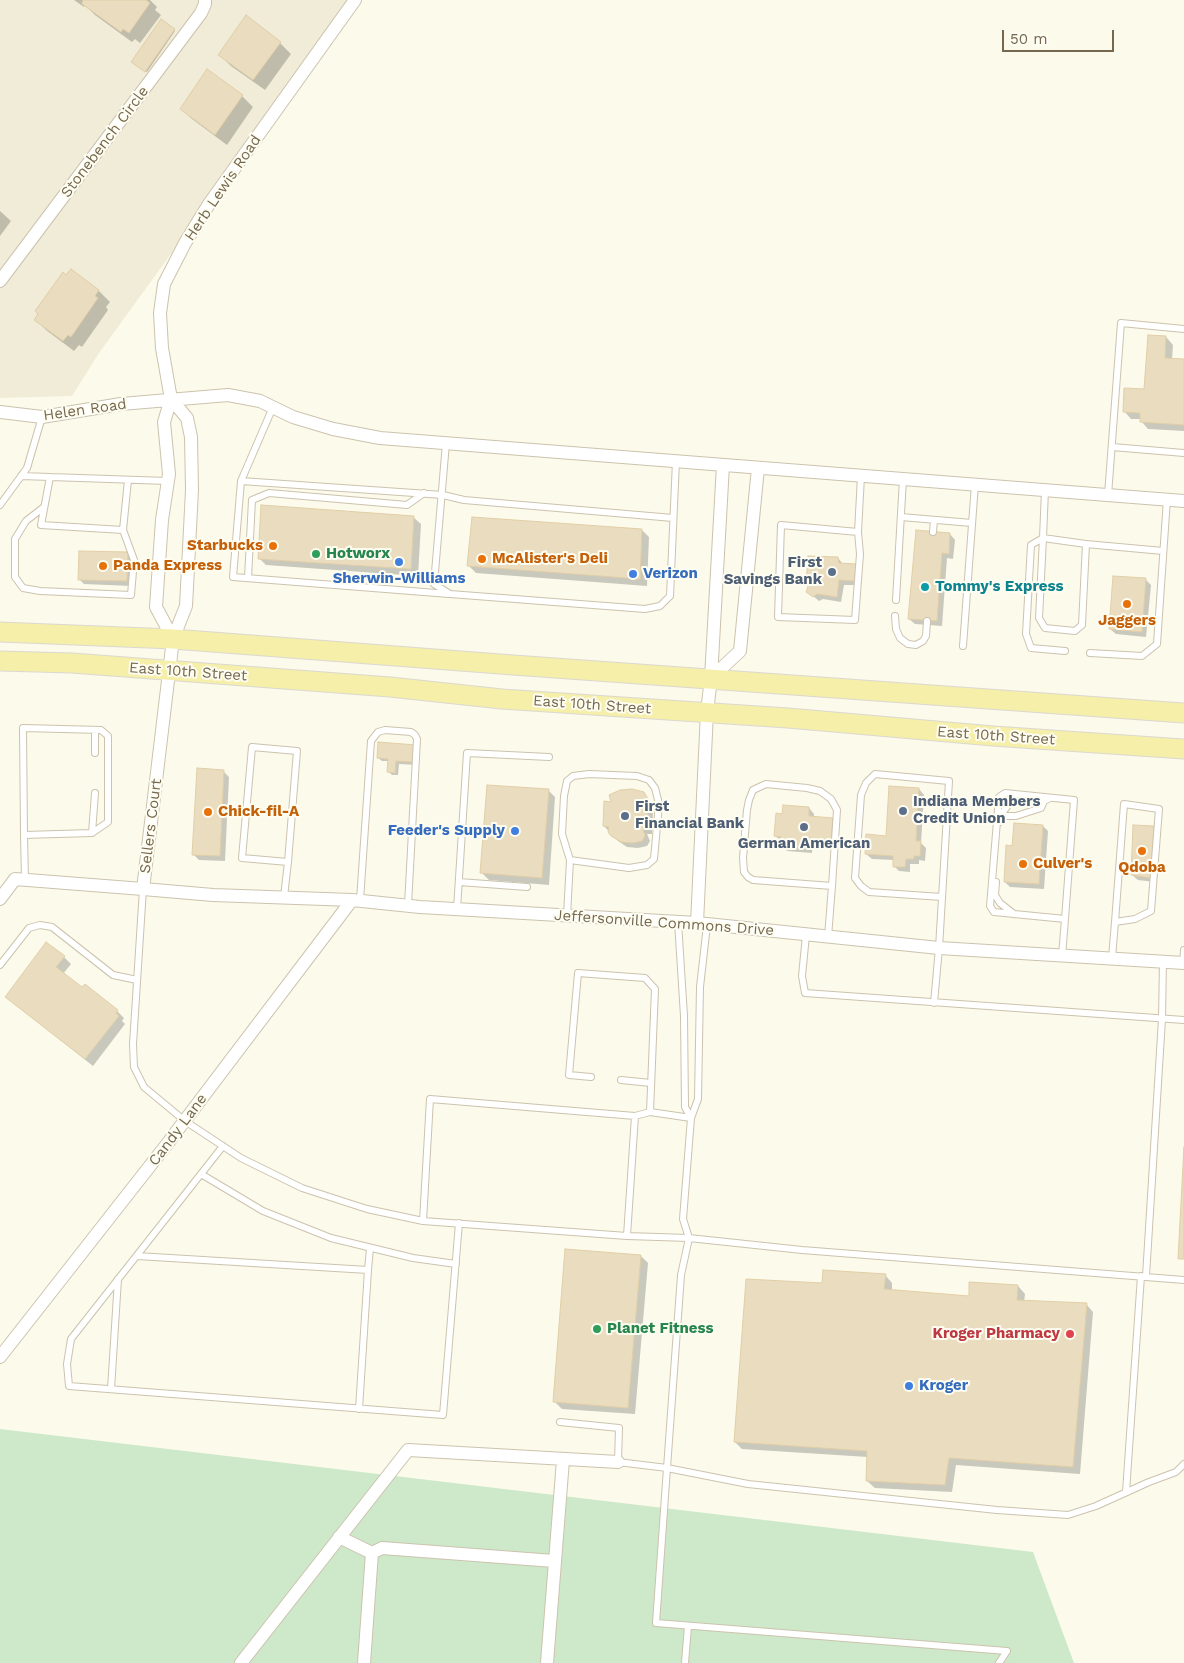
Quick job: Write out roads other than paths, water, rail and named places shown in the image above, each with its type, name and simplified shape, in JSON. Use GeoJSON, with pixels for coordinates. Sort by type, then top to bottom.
{"type":"FeatureCollection","features":[{"type":"Feature","properties":{"kind":"main road","name":"East 10th Street"},"geometry":{"type":"LineString","coordinates":[[0,632],[173,639],[1184,713]]}},
{"type":"Feature","properties":{"kind":"main road","name":"East 10th Street"},"geometry":{"type":"LineString","coordinates":[[0,661],[72,663],[170,670],[390,687],[502,699],[707,712],[993,736],[1184,749]]}},
{"type":"Feature","properties":{"kind":"street","name":"Stonebench Circle"},"geometry":{"type":"LineString","coordinates":[[0,281],[201,13],[205,0]]}},
{"type":"Feature","properties":{"kind":"street","name":"Herb Lewis Road"},"geometry":{"type":"LineString","coordinates":[[173,639],[156,607],[162,520],[169,474],[164,422],[171,399],[162,348],[160,313],[164,284],[185,242],[209,204],[354,0]]}},
{"type":"Feature","properties":{"kind":"street","name":"Helen Road"},"geometry":{"type":"LineString","coordinates":[[0,412],[42,417],[121,404],[228,395],[260,401],[293,417],[333,429],[380,438],[1184,500]]}},
{"type":"Feature","properties":{"kind":"street"},"geometry":{"type":"LineString","coordinates":[[170,670],[173,639],[186,606],[192,490],[191,437],[188,418],[171,399]]}},
{"type":"Feature","properties":{"kind":"street"},"geometry":{"type":"LineString","coordinates":[[702,924],[707,712],[711,678],[723,465]]}},
{"type":"Feature","properties":{"kind":"street"},"geometry":{"type":"LineString","coordinates":[[711,678],[740,651],[758,468]]}},
{"type":"Feature","properties":{"kind":"street","name":"Sellers Court"},"geometry":{"type":"LineString","coordinates":[[25,880],[143,889],[170,670]]}},
{"type":"Feature","properties":{"kind":"street"},"geometry":{"type":"LineString","coordinates":[[0,899],[15,880],[25,880]]}},
{"type":"Feature","properties":{"kind":"street","name":"Jeffersonville Commons Drive"},"geometry":{"type":"LineString","coordinates":[[143,889],[213,895],[356,900],[457,909],[678,922],[939,948],[1163,961],[1184,958]]}},
{"type":"Feature","properties":{"kind":"street","name":"Candy Lane"},"geometry":{"type":"LineString","coordinates":[[0,1357],[100,1232],[356,900]]}},
{"type":"Feature","properties":{"kind":"street"},"geometry":{"type":"LineString","coordinates":[[241,1663],[408,1450],[618,1462]]}},
{"type":"Feature","properties":{"kind":"street"},"geometry":{"type":"LineString","coordinates":[[547,1663],[563,1460]]}},
{"type":"Feature","properties":{"kind":"street"},"geometry":{"type":"LineString","coordinates":[[339,1536],[372,1553]]}},
{"type":"Feature","properties":{"kind":"street"},"geometry":{"type":"LineString","coordinates":[[372,1553],[382,1548],[554,1560]]}},
{"type":"Feature","properties":{"kind":"street"},"geometry":{"type":"LineString","coordinates":[[364,1663],[372,1553]]}},
{"type":"Feature","properties":{"kind":"lane"},"geometry":{"type":"LineString","coordinates":[[1108,494],[1122,323],[1184,329]]}},
{"type":"Feature","properties":{"kind":"lane"},"geometry":{"type":"LineString","coordinates":[[273,407],[241,481],[233,578],[645,609],[660,606],[670,596],[676,461]]}},
{"type":"Feature","properties":{"kind":"lane"},"geometry":{"type":"LineString","coordinates":[[0,506],[27,468],[42,417]]}},
{"type":"Feature","properties":{"kind":"lane"},"geometry":{"type":"LineString","coordinates":[[446,444],[434,584],[450,594]]}},
{"type":"Feature","properties":{"kind":"lane"},"geometry":{"type":"LineString","coordinates":[[1112,447],[1184,453]]}},
{"type":"Feature","properties":{"kind":"lane"},"geometry":{"type":"LineString","coordinates":[[21,476],[168,481]]}},
{"type":"Feature","properties":{"kind":"lane"},"geometry":{"type":"LineString","coordinates":[[858,532],[781,525],[778,617],[855,620],[860,554],[858,532],[861,476]]}},
{"type":"Feature","properties":{"kind":"lane"},"geometry":{"type":"LineString","coordinates":[[50,477],[41,525],[123,530]]}},
{"type":"Feature","properties":{"kind":"lane"},"geometry":{"type":"LineString","coordinates":[[896,600],[903,479]]}},
{"type":"Feature","properties":{"kind":"lane"},"geometry":{"type":"LineString","coordinates":[[44,507],[26,521],[15,539],[16,577],[24,588],[40,591],[131,595],[134,560],[123,530],[128,480]]}},
{"type":"Feature","properties":{"kind":"lane"},"geometry":{"type":"LineString","coordinates":[[241,481],[443,495],[464,500],[674,518]]}},
{"type":"Feature","properties":{"kind":"lane"},"geometry":{"type":"LineString","coordinates":[[963,646],[975,484]]}},
{"type":"Feature","properties":{"kind":"lane"},"geometry":{"type":"LineString","coordinates":[[1045,490],[1040,618],[1045,628],[1075,630],[1082,625],[1086,544]]}},
{"type":"Feature","properties":{"kind":"lane"},"geometry":{"type":"LineString","coordinates":[[248,578],[252,500],[269,493],[407,504],[424,494]]}},
{"type":"Feature","properties":{"kind":"lane"},"geometry":{"type":"LineString","coordinates":[[1090,653],[1142,656],[1157,644],[1166,499]]}},
{"type":"Feature","properties":{"kind":"lane"},"geometry":{"type":"LineString","coordinates":[[900,517],[972,523]]}},
{"type":"Feature","properties":{"kind":"lane"},"geometry":{"type":"LineString","coordinates":[[933,532],[934,520]]}},
{"type":"Feature","properties":{"kind":"lane"},"geometry":{"type":"LineString","coordinates":[[1065,651],[1031,648],[1026,634],[1031,545],[1043,538],[1163,551]]}},
{"type":"Feature","properties":{"kind":"lane"},"geometry":{"type":"LineString","coordinates":[[895,616],[896,629],[900,638],[908,644],[916,645],[923,641],[926,636],[927,621]]}},
{"type":"Feature","properties":{"kind":"lane"},"geometry":{"type":"LineString","coordinates":[[24,836],[92,833],[108,822],[108,736],[101,730],[23,728],[24,836],[25,880]]}},
{"type":"Feature","properties":{"kind":"lane"},"geometry":{"type":"LineString","coordinates":[[95,730],[95,753]]}},
{"type":"Feature","properties":{"kind":"lane"},"geometry":{"type":"LineString","coordinates":[[356,900],[371,741],[378,732],[385,730],[411,732],[417,739],[408,905]]}},
{"type":"Feature","properties":{"kind":"lane"},"geometry":{"type":"LineString","coordinates":[[284,897],[288,862],[297,751],[252,747],[242,858],[288,862]]}},
{"type":"Feature","properties":{"kind":"lane"},"geometry":{"type":"LineString","coordinates":[[457,909],[467,753],[549,758]]}},
{"type":"Feature","properties":{"kind":"lane"},"geometry":{"type":"LineString","coordinates":[[567,916],[570,860],[562,834],[564,796],[567,781],[573,776],[589,774],[637,776],[649,780],[655,788],[658,804],[654,860],[647,865],[629,868],[570,860]]}},
{"type":"Feature","properties":{"kind":"lane"},"geometry":{"type":"LineString","coordinates":[[934,1003],[939,948],[949,781],[875,774],[866,782],[861,795],[855,878],[868,892],[942,897]]}},
{"type":"Feature","properties":{"kind":"lane"},"geometry":{"type":"LineString","coordinates":[[828,937],[832,886],[837,810],[832,799],[820,791],[807,788],[766,784],[753,790],[749,800],[743,858],[744,872],[748,877],[753,880],[832,886]]}},
{"type":"Feature","properties":{"kind":"lane"},"geometry":{"type":"LineString","coordinates":[[1062,956],[1066,919],[1074,800],[1005,792],[998,797],[990,906],[994,912],[1066,919]]}},
{"type":"Feature","properties":{"kind":"lane"},"geometry":{"type":"LineString","coordinates":[[92,833],[95,793]]}},
{"type":"Feature","properties":{"kind":"lane"},"geometry":{"type":"LineString","coordinates":[[1014,914],[1000,903],[995,895],[1000,816],[1008,804],[1030,798],[1044,802]]}},
{"type":"Feature","properties":{"kind":"lane"},"geometry":{"type":"LineString","coordinates":[[1000,816],[1016,816],[1041,808],[1044,802],[1051,798]]}},
{"type":"Feature","properties":{"kind":"lane"},"geometry":{"type":"LineString","coordinates":[[1112,958],[1124,804],[1159,809],[1151,911],[1134,919],[1115,922]]}},
{"type":"Feature","properties":{"kind":"lane"},"geometry":{"type":"LineString","coordinates":[[458,882],[527,887]]}},
{"type":"Feature","properties":{"kind":"lane"},"geometry":{"type":"LineString","coordinates":[[143,889],[133,1044],[134,1067],[144,1086],[185,1121],[241,1158],[302,1188],[367,1209],[423,1220],[627,1236],[689,1238],[802,1250],[1184,1280]]}},
{"type":"Feature","properties":{"kind":"lane"},"geometry":{"type":"LineString","coordinates":[[678,922],[684,1016],[684,1107],[691,1118]]}},
{"type":"Feature","properties":{"kind":"lane"},"geometry":{"type":"LineString","coordinates":[[0,964],[29,928],[40,924],[52,927],[113,975],[137,980]]}},
{"type":"Feature","properties":{"kind":"lane"},"geometry":{"type":"LineString","coordinates":[[702,924],[698,1099],[691,1118],[683,1219],[689,1238],[681,1275],[656,1622],[1007,1651],[999,1663]]}},
{"type":"Feature","properties":{"kind":"lane"},"geometry":{"type":"LineString","coordinates":[[806,935],[802,976],[805,993],[1184,1020]]}},
{"type":"Feature","properties":{"kind":"lane"},"geometry":{"type":"LineString","coordinates":[[1126,1492],[1144,1276],[1162,1019],[1163,961]]}},
{"type":"Feature","properties":{"kind":"lane"},"geometry":{"type":"LineString","coordinates":[[591,1077],[569,1075],[578,973],[645,978],[655,989],[650,1112]]}},
{"type":"Feature","properties":{"kind":"lane"},"geometry":{"type":"LineString","coordinates":[[621,1080],[651,1083]]}},
{"type":"Feature","properties":{"kind":"lane"},"geometry":{"type":"LineString","coordinates":[[423,1220],[430,1099],[635,1116],[650,1112],[691,1118]]}},
{"type":"Feature","properties":{"kind":"lane"},"geometry":{"type":"LineString","coordinates":[[627,1236],[635,1116]]}},
{"type":"Feature","properties":{"kind":"lane"},"geometry":{"type":"LineString","coordinates":[[223,1146],[71,1338],[67,1364],[69,1386],[443,1415],[459,1223]]}},
{"type":"Feature","properties":{"kind":"lane"},"geometry":{"type":"LineString","coordinates":[[201,1174],[262,1211],[331,1238],[413,1258],[456,1264]]}},
{"type":"Feature","properties":{"kind":"lane"},"geometry":{"type":"LineString","coordinates":[[359,1408],[370,1248]]}},
{"type":"Feature","properties":{"kind":"lane"},"geometry":{"type":"LineString","coordinates":[[137,1256],[368,1270]]}},
{"type":"Feature","properties":{"kind":"lane"},"geometry":{"type":"LineString","coordinates":[[111,1389],[118,1279]]}},
{"type":"Feature","properties":{"kind":"lane"},"geometry":{"type":"LineString","coordinates":[[560,1422],[619,1428],[618,1462],[667,1468],[748,1484],[997,1510],[1068,1515],[1096,1506],[1176,1472],[1184,1464]]}},
{"type":"Feature","properties":{"kind":"lane"},"geometry":{"type":"LineString","coordinates":[[685,1663],[688,1626]]}},
{"type":"Feature","properties":{"kind":"place","name":"Starbucks"},"geometry":{"type":"Point","coordinates":[273,546]}},
{"type":"Feature","properties":{"kind":"place","name":"Hotworx"},"geometry":{"type":"Point","coordinates":[316,554]}},
{"type":"Feature","properties":{"kind":"place","name":"McAlister's Deli"},"geometry":{"type":"Point","coordinates":[482,559]}},
{"type":"Feature","properties":{"kind":"place","name":"Sherwin-Williams"},"geometry":{"type":"Point","coordinates":[399,562]}},
{"type":"Feature","properties":{"kind":"place","name":"Panda Express"},"geometry":{"type":"Point","coordinates":[103,566]}},
{"type":"Feature","properties":{"kind":"place","name":"First Savings Bank"},"geometry":{"type":"Point","coordinates":[832,572]}},
{"type":"Feature","properties":{"kind":"place","name":"Verizon"},"geometry":{"type":"Point","coordinates":[633,574]}},
{"type":"Feature","properties":{"kind":"place","name":"Tommy's Express"},"geometry":{"type":"Point","coordinates":[925,587]}},
{"type":"Feature","properties":{"kind":"place","name":"Jaggers"},"geometry":{"type":"Point","coordinates":[1127,604]}},
{"type":"Feature","properties":{"kind":"place","name":"Indiana Members Credit Union"},"geometry":{"type":"Point","coordinates":[903,811]}},
{"type":"Feature","properties":{"kind":"place","name":"Chick-fil-A"},"geometry":{"type":"Point","coordinates":[208,812]}},
{"type":"Feature","properties":{"kind":"place","name":"First Financial Bank"},"geometry":{"type":"Point","coordinates":[625,816]}},
{"type":"Feature","properties":{"kind":"place","name":"German American"},"geometry":{"type":"Point","coordinates":[804,827]}},
{"type":"Feature","properties":{"kind":"place","name":"Feeder's Supply"},"geometry":{"type":"Point","coordinates":[515,831]}},
{"type":"Feature","properties":{"kind":"place","name":"Qdoba"},"geometry":{"type":"Point","coordinates":[1142,851]}},
{"type":"Feature","properties":{"kind":"place","name":"Culver's"},"geometry":{"type":"Point","coordinates":[1023,864]}},
{"type":"Feature","properties":{"kind":"place","name":"Planet Fitness"},"geometry":{"type":"Point","coordinates":[597,1329]}},
{"type":"Feature","properties":{"kind":"place","name":"Kroger Pharmacy"},"geometry":{"type":"Point","coordinates":[1070,1334]}},
{"type":"Feature","properties":{"kind":"place","name":"Kroger"},"geometry":{"type":"Point","coordinates":[909,1386]}}]}
